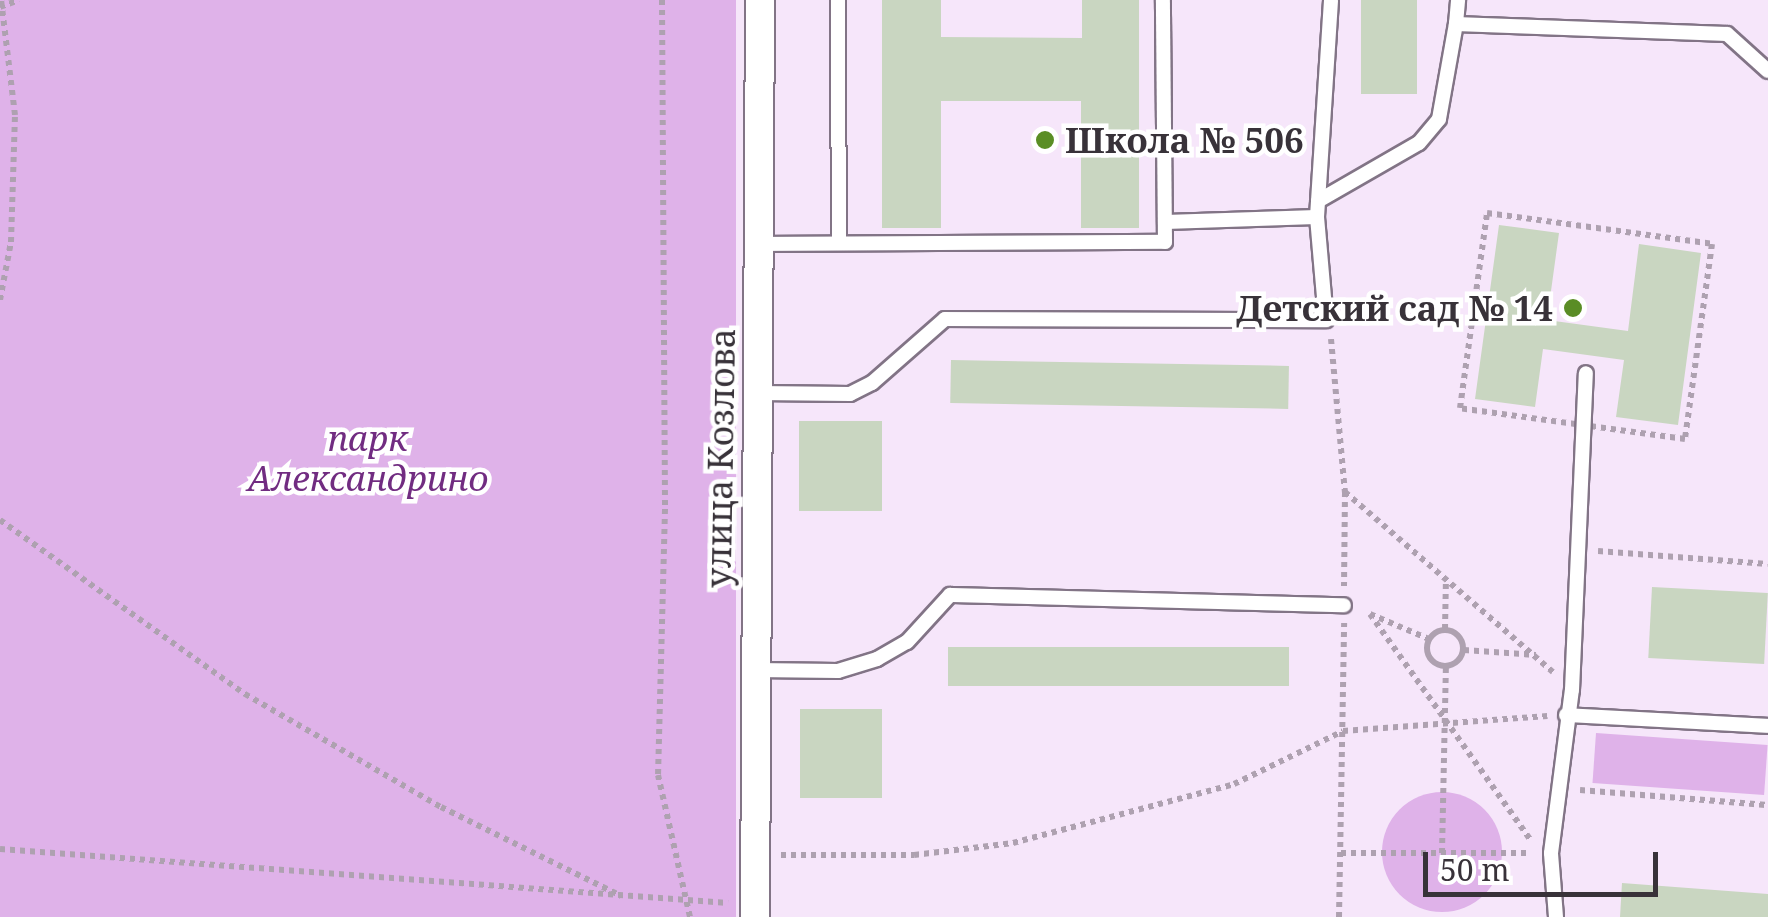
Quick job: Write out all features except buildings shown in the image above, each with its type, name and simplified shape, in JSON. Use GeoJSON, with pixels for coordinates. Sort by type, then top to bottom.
{"type":"FeatureCollection","features":[{"type":"Feature","properties":{"kind":"street","name":"улица Козлова"},"geometry":{"type":"LineString","coordinates":[[751,910],[760,0]]}},
{"type":"Feature","properties":{"kind":"lane"},"geometry":{"type":"LineString","coordinates":[[838,0],[840,243]]}},
{"type":"Feature","properties":{"kind":"lane"},"geometry":{"type":"LineString","coordinates":[[759,244],[1165,242],[1162,0]]}},
{"type":"Feature","properties":{"kind":"lane"},"geometry":{"type":"LineString","coordinates":[[758,392],[850,394],[872,383],[945,319],[1326,320],[1317,209],[1331,0]]}},
{"type":"Feature","properties":{"kind":"lane"},"geometry":{"type":"LineString","coordinates":[[1165,222],[1317,209],[1420,143],[1440,119],[1458,0]]}},
{"type":"Feature","properties":{"kind":"lane"},"geometry":{"type":"LineString","coordinates":[[1456,24],[1726,34],[1768,71]]}},
{"type":"Feature","properties":{"kind":"lane"},"geometry":{"type":"LineString","coordinates":[[1556,917],[1551,852],[1572,690],[1586,373]]}},
{"type":"Feature","properties":{"kind":"lane"},"geometry":{"type":"LineString","coordinates":[[755,670],[838,671],[877,659],[908,642],[950,594],[1344,606]]}},
{"type":"Feature","properties":{"kind":"lane"},"geometry":{"type":"LineString","coordinates":[[1566,715],[1768,726]]}},
{"type":"Feature","properties":{"kind":"path"},"geometry":{"type":"LineString","coordinates":[[0,300],[10,242],[15,115],[2,4],[20,0]]}},
{"type":"Feature","properties":{"kind":"path"},"geometry":{"type":"LineString","coordinates":[[662,0],[666,509],[658,775],[690,917]]}},
{"type":"Feature","properties":{"kind":"path"},"geometry":{"type":"LineString","coordinates":[[1486,214],[1712,244],[1685,439],[1582,426],[1460,408],[1486,214]]}},
{"type":"Feature","properties":{"kind":"path"},"geometry":{"type":"LineString","coordinates":[[1345,492],[1572,690]]}},
{"type":"Feature","properties":{"kind":"path"},"geometry":{"type":"LineString","coordinates":[[0,520],[245,694],[440,806],[626,899]]}},
{"type":"Feature","properties":{"kind":"path"},"geometry":{"type":"LineString","coordinates":[[1577,550],[1768,564]]}},
{"type":"Feature","properties":{"kind":"path"},"geometry":{"type":"LineString","coordinates":[[1445,629],[1446,578]]}},
{"type":"Feature","properties":{"kind":"path"},"geometry":{"type":"LineString","coordinates":[[1340,853],[1540,852],[1370,614],[1429,639]]}},
{"type":"Feature","properties":{"kind":"path"},"geometry":{"type":"LineString","coordinates":[[1429,639],[1445,629]]}},
{"type":"Feature","properties":{"kind":"path"},"geometry":{"type":"LineString","coordinates":[[1445,629],[1457,633],[1464,650]]}},
{"type":"Feature","properties":{"kind":"path"},"geometry":{"type":"LineString","coordinates":[[1429,639],[1430,657],[1446,666]]}},
{"type":"Feature","properties":{"kind":"path"},"geometry":{"type":"LineString","coordinates":[[1442,852],[1446,666],[1464,650],[1536,655]]}},
{"type":"Feature","properties":{"kind":"path"},"geometry":{"type":"LineString","coordinates":[[780,855],[914,855],[1013,843],[1234,784],[1343,731],[1446,719],[1566,715]]}},
{"type":"Feature","properties":{"kind":"path"},"geometry":{"type":"LineString","coordinates":[[1560,788],[1768,805]]}},
{"type":"Feature","properties":{"kind":"path"},"geometry":{"type":"LineString","coordinates":[[0,849],[751,910]]}},
{"type":"Feature","properties":{"kind":"green space","name":"парк Александрино"},"geometry":{"type":"Polygon","coordinates":[[[0,0],[736,0],[736,917],[0,917],[0,0]]]}},
{"type":"Feature","properties":{"kind":"green space"},"geometry":{"type":"Polygon","coordinates":[[[1596,733],[1768,745],[1764,795],[1593,783],[1596,733]]]}},
{"type":"Feature","properties":{"kind":"green space"},"geometry":{"type":"Polygon","coordinates":[[[1442,792],[1465,796],[1485,809],[1498,829],[1502,852],[1498,875],[1485,895],[1465,908],[1442,912],[1419,908],[1399,895],[1386,875],[1382,852],[1386,829],[1399,809],[1419,796],[1442,792]]]}},
{"type":"Feature","properties":{"kind":"place","name":"Школа № 506"},"geometry":{"type":"Point","coordinates":[1045,140]}},
{"type":"Feature","properties":{"kind":"place","name":"Детский сад № 14"},"geometry":{"type":"Point","coordinates":[1573,308]}}]}
